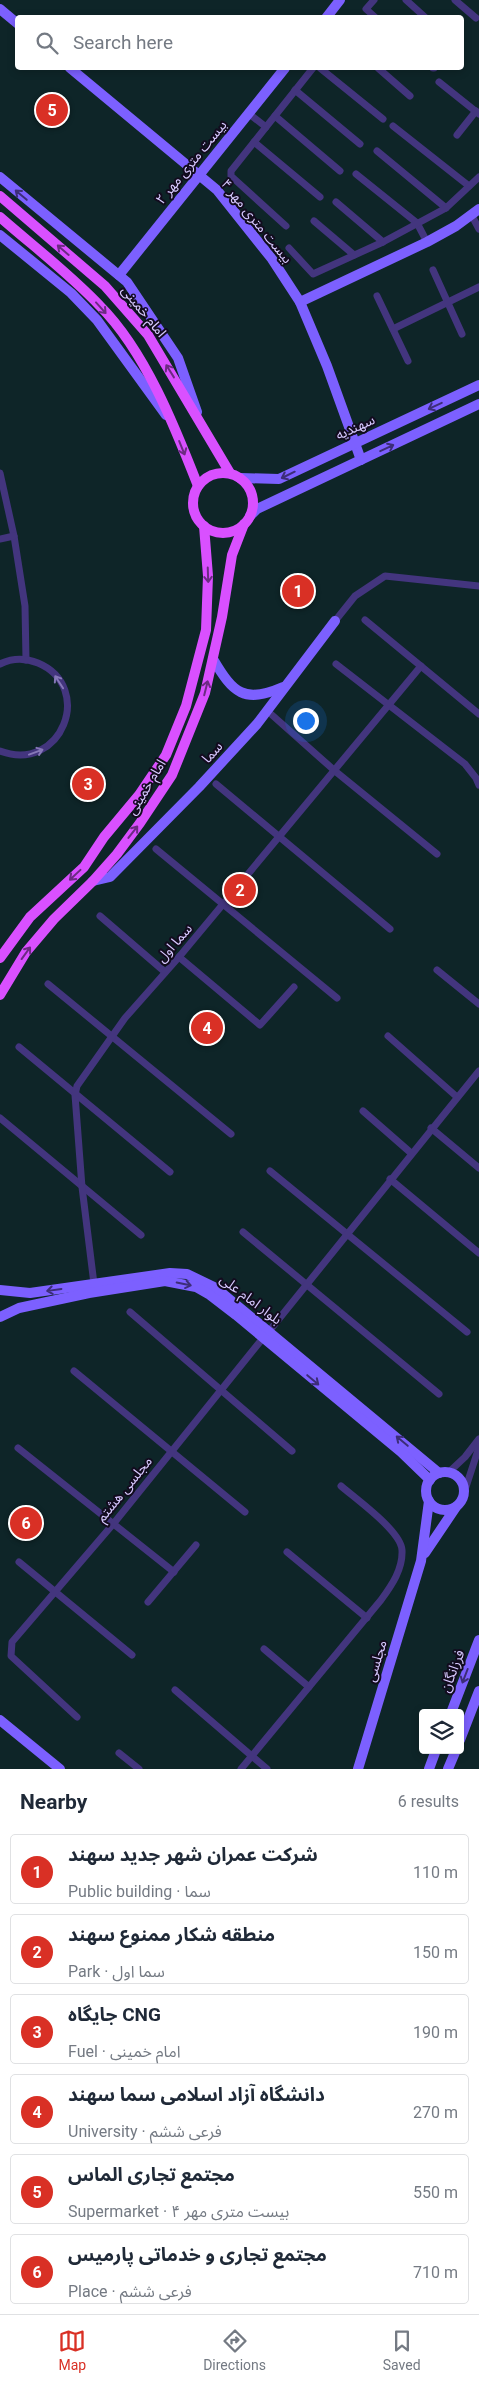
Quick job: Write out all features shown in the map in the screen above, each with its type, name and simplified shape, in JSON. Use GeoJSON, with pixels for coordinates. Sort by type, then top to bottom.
{"type":"FeatureCollection","features":[{"type":"Feature","properties":{"kind":"main road","name":"امام خمینی"},"geometry":{"type":"LineString","coordinates":[[0,196],[105,286],[148,335],[235,476]]}},
{"type":"Feature","properties":{"kind":"main road"},"geometry":{"type":"LineString","coordinates":[[0,217],[101,306],[133,348],[173,424],[198,486]]}},
{"type":"Feature","properties":{"kind":"main road"},"geometry":{"type":"LineString","coordinates":[[212,475],[235,476],[251,491],[253,508],[247,520],[237,530],[220,533],[204,526],[194,512],[193,503],[198,486],[212,475]]}},
{"type":"Feature","properties":{"kind":"main road","name":"امام خمینی"},"geometry":{"type":"LineString","coordinates":[[0,995],[16,967],[44,930],[93,881],[140,823],[172,775],[205,693],[232,555],[247,520]]}},
{"type":"Feature","properties":{"kind":"main road","name":"امام خمینی"},"geometry":{"type":"LineString","coordinates":[[0,958],[30,917],[84,867],[104,837],[139,795],[166,755],[186,706],[206,630],[208,576],[204,526]]}},
{"type":"Feature","properties":{"kind":"street"},"geometry":{"type":"LineString","coordinates":[[328,15],[340,0]]}},
{"type":"Feature","properties":{"kind":"street"},"geometry":{"type":"LineString","coordinates":[[373,15],[366,9],[374,0]]}},
{"type":"Feature","properties":{"kind":"street"},"geometry":{"type":"LineString","coordinates":[[406,0],[423,15]]}},
{"type":"Feature","properties":{"kind":"street"},"geometry":{"type":"LineString","coordinates":[[455,0],[476,18]]}},
{"type":"Feature","properties":{"kind":"street"},"geometry":{"type":"LineString","coordinates":[[0,9],[15,22]]}},
{"type":"Feature","properties":{"kind":"street","name":"بیست متری مهر ۴"},"geometry":{"type":"LineString","coordinates":[[72,70],[217,190],[272,259],[300,302],[327,366],[361,460]]}},
{"type":"Feature","properties":{"kind":"street","name":"بیست متری مهر ۲"},"geometry":{"type":"LineString","coordinates":[[119,275],[283,70]]}},
{"type":"Feature","properties":{"kind":"street"},"geometry":{"type":"LineString","coordinates":[[286,226],[231,176],[231,171],[311,70]]}},
{"type":"Feature","properties":{"kind":"street"},"geometry":{"type":"LineString","coordinates":[[322,70],[383,120]]}},
{"type":"Feature","properties":{"kind":"street"},"geometry":{"type":"LineString","coordinates":[[380,70],[410,96]]}},
{"type":"Feature","properties":{"kind":"street"},"geometry":{"type":"LineString","coordinates":[[439,82],[477,113],[457,135]]}},
{"type":"Feature","properties":{"kind":"street"},"geometry":{"type":"LineString","coordinates":[[295,90],[360,144]]}},
{"type":"Feature","properties":{"kind":"street"},"geometry":{"type":"LineString","coordinates":[[248,113],[266,127]]}},
{"type":"Feature","properties":{"kind":"street"},"geometry":{"type":"LineString","coordinates":[[275,116],[340,171]]}},
{"type":"Feature","properties":{"kind":"street"},"geometry":{"type":"LineString","coordinates":[[392,126],[470,186]]}},
{"type":"Feature","properties":{"kind":"street"},"geometry":{"type":"LineString","coordinates":[[254,142],[320,197]]}},
{"type":"Feature","properties":{"kind":"street"},"geometry":{"type":"LineString","coordinates":[[377,150],[446,208]]}},
{"type":"Feature","properties":{"kind":"street"},"geometry":{"type":"LineString","coordinates":[[356,174],[417,223],[427,242]]}},
{"type":"Feature","properties":{"kind":"street"},"geometry":{"type":"LineString","coordinates":[[289,248],[313,274],[384,242],[446,208],[479,177]]}},
{"type":"Feature","properties":{"kind":"street"},"geometry":{"type":"LineString","coordinates":[[0,178],[127,282],[178,358],[199,420]]}},
{"type":"Feature","properties":{"kind":"street"},"geometry":{"type":"LineString","coordinates":[[336,202],[384,242]]}},
{"type":"Feature","properties":{"kind":"street"},"geometry":{"type":"LineString","coordinates":[[300,302],[427,242],[475,213],[479,229]]}},
{"type":"Feature","properties":{"kind":"street"},"geometry":{"type":"LineString","coordinates":[[314,221],[354,255]]}},
{"type":"Feature","properties":{"kind":"street"},"geometry":{"type":"LineString","coordinates":[[0,235],[70,294],[97,320],[173,424]]}},
{"type":"Feature","properties":{"kind":"street"},"geometry":{"type":"LineString","coordinates":[[433,270],[462,334]]}},
{"type":"Feature","properties":{"kind":"street"},"geometry":{"type":"LineString","coordinates":[[393,329],[479,287]]}},
{"type":"Feature","properties":{"kind":"street"},"geometry":{"type":"LineString","coordinates":[[377,296],[408,361]]}},
{"type":"Feature","properties":{"kind":"street","name":"سهندیه"},"geometry":{"type":"LineString","coordinates":[[235,476],[279,479],[479,385]]}},
{"type":"Feature","properties":{"kind":"street"},"geometry":{"type":"LineString","coordinates":[[247,520],[257,509],[479,404]]}},
{"type":"Feature","properties":{"kind":"street"},"geometry":{"type":"LineString","coordinates":[[0,473],[14,536],[25,606],[26,660]]}},
{"type":"Feature","properties":{"kind":"street"},"geometry":{"type":"LineString","coordinates":[[0,539],[14,536]]}},
{"type":"Feature","properties":{"kind":"street"},"geometry":{"type":"LineString","coordinates":[[335,621],[355,596],[385,576],[479,586]]}},
{"type":"Feature","properties":{"kind":"street"},"geometry":{"type":"LineString","coordinates":[[365,620],[479,714]]}},
{"type":"Feature","properties":{"kind":"street","name":"سما"},"geometry":{"type":"LineString","coordinates":[[93,881],[110,877],[199,787],[256,724],[335,621]]}},
{"type":"Feature","properties":{"kind":"street"},"geometry":{"type":"LineString","coordinates":[[213,659],[226,681],[234,689],[255,696],[284,686]]}},
{"type":"Feature","properties":{"kind":"street"},"geometry":{"type":"LineString","coordinates":[[0,664],[10,660],[26,660],[40,664],[57,678],[67,698],[66,721],[59,734],[43,749],[21,755],[0,751]]}},
{"type":"Feature","properties":{"kind":"street"},"geometry":{"type":"LineString","coordinates":[[336,664],[465,764],[479,785]]}},
{"type":"Feature","properties":{"kind":"street","name":"سما اول"},"geometry":{"type":"LineString","coordinates":[[75,1095],[77,1086],[112,1035],[421,666]]}},
{"type":"Feature","properties":{"kind":"street"},"geometry":{"type":"LineString","coordinates":[[272,715],[335,771],[437,854]]}},
{"type":"Feature","properties":{"kind":"street"},"geometry":{"type":"LineString","coordinates":[[216,784],[390,929]]}},
{"type":"Feature","properties":{"kind":"street"},"geometry":{"type":"LineString","coordinates":[[156,849],[337,998]]}},
{"type":"Feature","properties":{"kind":"street"},"geometry":{"type":"LineString","coordinates":[[100,916],[165,972]]}},
{"type":"Feature","properties":{"kind":"street"},"geometry":{"type":"LineString","coordinates":[[179,957],[260,1025],[294,986]]}},
{"type":"Feature","properties":{"kind":"street"},"geometry":{"type":"LineString","coordinates":[[437,970],[479,1004]]}},
{"type":"Feature","properties":{"kind":"street"},"geometry":{"type":"LineString","coordinates":[[48,984],[231,1134]]}},
{"type":"Feature","properties":{"kind":"street"},"geometry":{"type":"LineString","coordinates":[[388,1036],[457,1097]]}},
{"type":"Feature","properties":{"kind":"street"},"geometry":{"type":"LineString","coordinates":[[19,1047],[170,1172]]}},
{"type":"Feature","properties":{"kind":"street","name":"مجلسی هشتم"},"geometry":{"type":"LineString","coordinates":[[77,1717],[11,1656],[10,1648],[16,1636],[114,1523],[479,1070]]}},
{"type":"Feature","properties":{"kind":"street"},"geometry":{"type":"LineString","coordinates":[[75,1095],[82,1187],[94,1288]]}},
{"type":"Feature","properties":{"kind":"street"},"geometry":{"type":"LineString","coordinates":[[363,1111],[411,1153]]}},
{"type":"Feature","properties":{"kind":"street"},"geometry":{"type":"LineString","coordinates":[[0,1118],[141,1235]]}},
{"type":"Feature","properties":{"kind":"street"},"geometry":{"type":"LineString","coordinates":[[431,1128],[479,1168]]}},
{"type":"Feature","properties":{"kind":"street"},"geometry":{"type":"LineString","coordinates":[[270,1171],[467,1332]]}},
{"type":"Feature","properties":{"kind":"street"},"geometry":{"type":"LineString","coordinates":[[390,1179],[479,1253]]}},
{"type":"Feature","properties":{"kind":"street"},"geometry":{"type":"LineString","coordinates":[[242,1232],[439,1394]]}},
{"type":"Feature","properties":{"kind":"street","name":"بلوار امام علی"},"geometry":{"type":"LineString","coordinates":[[0,1290],[30,1293],[165,1281],[196,1287],[266,1334],[444,1473]]}},
{"type":"Feature","properties":{"kind":"street","name":"بلوار امام علی"},"geometry":{"type":"LineString","coordinates":[[0,1318],[19,1308],[94,1288]]}},
{"type":"Feature","properties":{"kind":"street"},"geometry":{"type":"LineString","coordinates":[[130,1312],[292,1451]]}},
{"type":"Feature","properties":{"kind":"street","name":"بلوار امام علی"},"geometry":{"type":"LineString","coordinates":[[266,1334],[401,1452],[430,1480]]}},
{"type":"Feature","properties":{"kind":"street"},"geometry":{"type":"LineString","coordinates":[[74,1371],[245,1512]]}},
{"type":"Feature","properties":{"kind":"street"},"geometry":{"type":"LineString","coordinates":[[479,1439],[465,1457],[444,1473],[430,1480],[426,1494],[429,1501],[441,1510],[456,1506],[464,1493],[479,1447]]}},
{"type":"Feature","properties":{"kind":"street"},"geometry":{"type":"LineString","coordinates":[[18,1448],[174,1572]]}},
{"type":"Feature","properties":{"kind":"street"},"geometry":{"type":"LineString","coordinates":[[444,1473],[457,1476],[462,1484],[464,1493]]}},
{"type":"Feature","properties":{"kind":"street"},"geometry":{"type":"LineString","coordinates":[[241,1769],[367,1618],[394,1582],[400,1566],[402,1549],[395,1534],[342,1486]]}},
{"type":"Feature","properties":{"kind":"street","name":"مجلسی"},"geometry":{"type":"LineString","coordinates":[[358,1769],[421,1561],[429,1501]]}},
{"type":"Feature","properties":{"kind":"street","name":"مجلسی"},"geometry":{"type":"LineString","coordinates":[[421,1561],[456,1506]]}},
{"type":"Feature","properties":{"kind":"street"},"geometry":{"type":"LineString","coordinates":[[148,1602],[196,1545]]}},
{"type":"Feature","properties":{"kind":"street"},"geometry":{"type":"LineString","coordinates":[[287,1552],[367,1618]]}},
{"type":"Feature","properties":{"kind":"street"},"geometry":{"type":"LineString","coordinates":[[20,1562],[132,1655]]}},
{"type":"Feature","properties":{"kind":"street","name":"فرزانگان"},"geometry":{"type":"LineString","coordinates":[[452,1709],[479,1640]]}},
{"type":"Feature","properties":{"kind":"street"},"geometry":{"type":"LineString","coordinates":[[264,1649],[309,1687]]}},
{"type":"Feature","properties":{"kind":"street"},"geometry":{"type":"LineString","coordinates":[[175,1690],[267,1769]]}},
{"type":"Feature","properties":{"kind":"street"},"geometry":{"type":"LineString","coordinates":[[464,1730],[479,1691]]}},
{"type":"Feature","properties":{"kind":"street"},"geometry":{"type":"LineString","coordinates":[[0,1720],[60,1769]]}},
{"type":"Feature","properties":{"kind":"street"},"geometry":{"type":"LineString","coordinates":[[119,1753],[139,1769]]}},
{"type":"Feature","properties":{"kind":"street"},"geometry":{"type":"LineString","coordinates":[[428,1769],[434,1754]]}},
{"type":"Feature","properties":{"kind":"street"},"geometry":{"type":"LineString","coordinates":[[448,1769],[454,1754]]}},
{"type":"Feature","properties":{"kind":"green space"},"geometry":{"type":"Polygon","coordinates":[[[0,0],[479,0],[479,1769],[0,1769],[0,0]]]}},
{"type":"Feature","properties":{"kind":"place","name":"مجتمع تجاری الماس"},"geometry":{"type":"Point","coordinates":[52,110]}},
{"type":"Feature","properties":{"kind":"place","name":"شرکت عمران شهر جدید سهند"},"geometry":{"type":"Point","coordinates":[298,591]}},
{"type":"Feature","properties":{"kind":"place","name":"جایگاه CNG"},"geometry":{"type":"Point","coordinates":[88,784]}},
{"type":"Feature","properties":{"kind":"place","name":"منطقه شکار ممنوع سهند"},"geometry":{"type":"Point","coordinates":[240,890]}},
{"type":"Feature","properties":{"kind":"place","name":"دانشگاه آزاد اسلامی سما سهند"},"geometry":{"type":"Point","coordinates":[207,1028]}},
{"type":"Feature","properties":{"kind":"place","name":"مجتمع تجاری و خدماتی پارمیس"},"geometry":{"type":"Point","coordinates":[26,1523]}}]}
